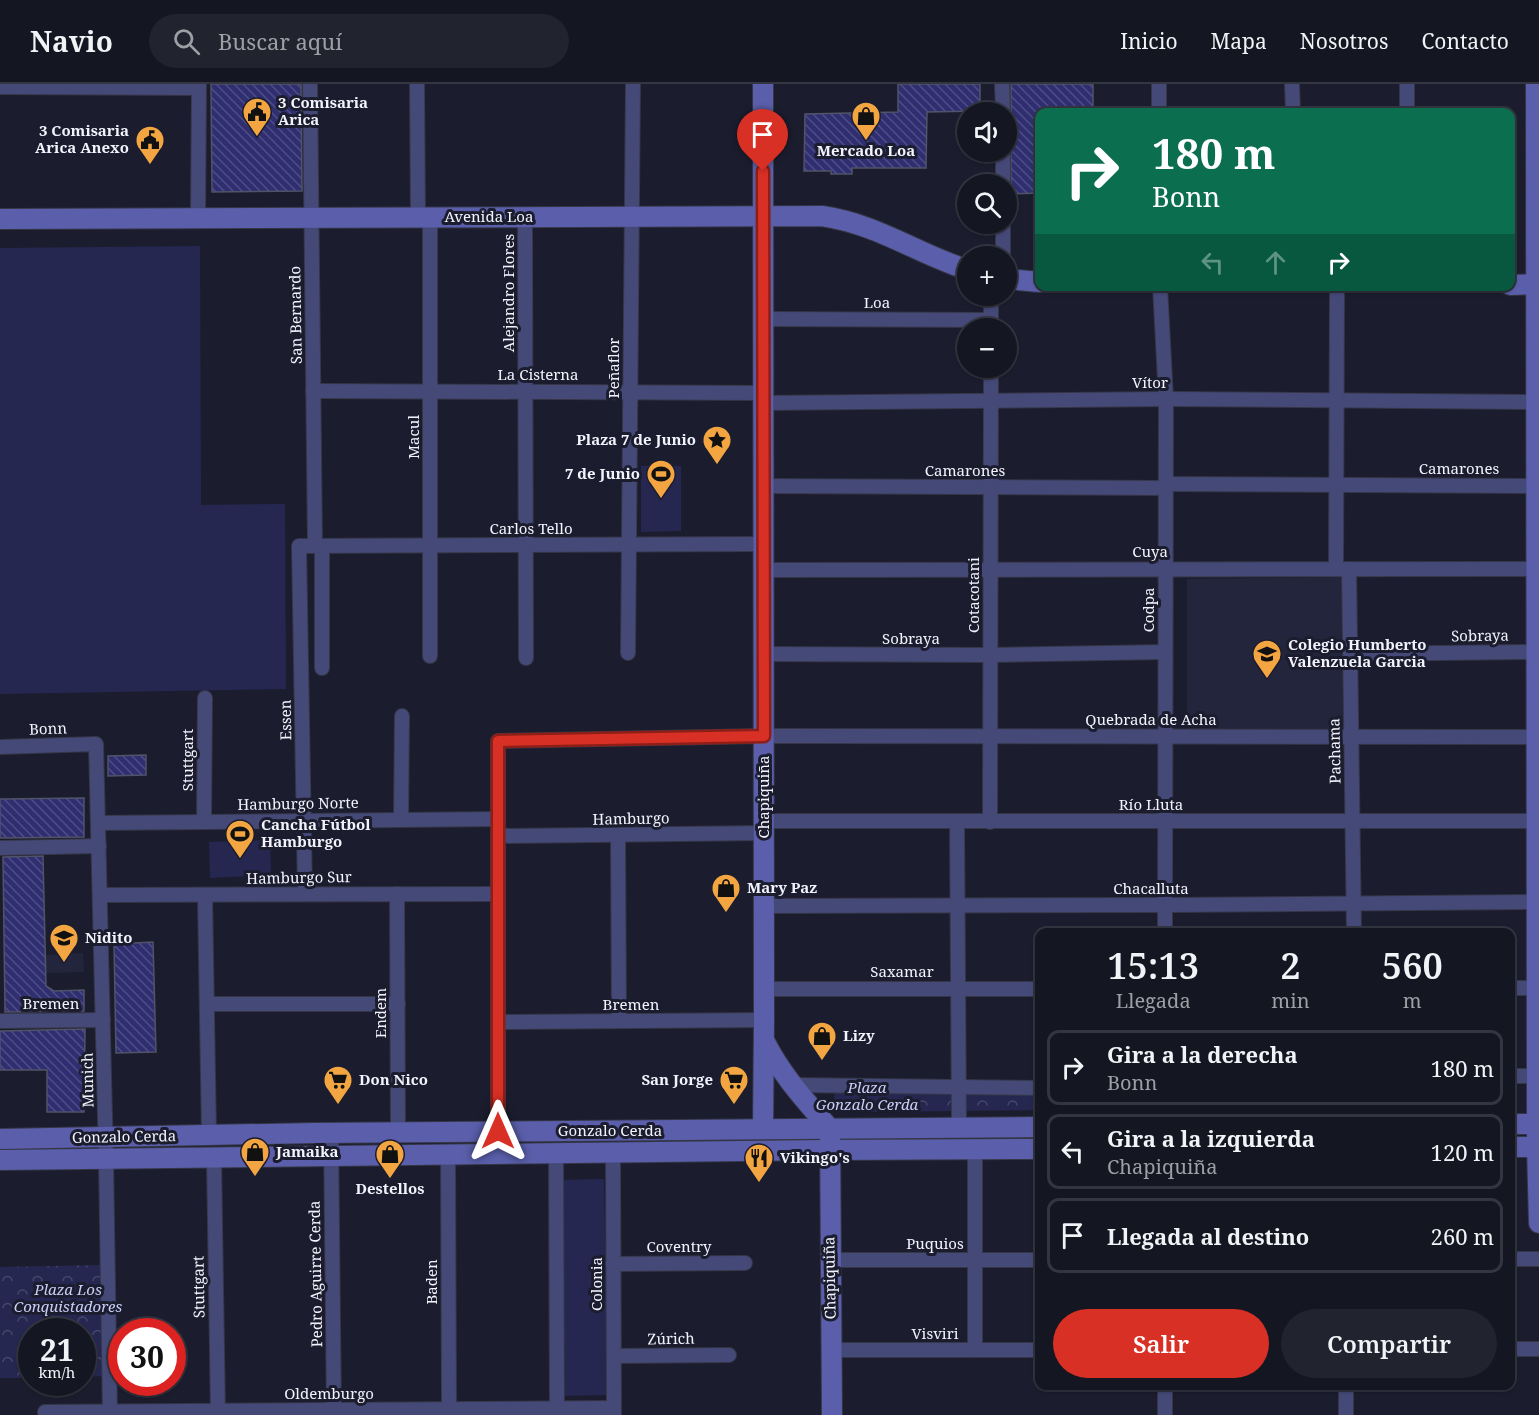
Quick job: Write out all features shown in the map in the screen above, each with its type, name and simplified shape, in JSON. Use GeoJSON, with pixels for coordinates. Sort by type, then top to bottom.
{"type":"FeatureCollection","features":[{"type":"Feature","properties":{"kind":"street","name":"San Bernardo"},"geometry":{"type":"LineString","coordinates":[[310,84],[313,391],[322,668]]}},
{"type":"Feature","properties":{"kind":"street","name":"Macul"},"geometry":{"type":"LineString","coordinates":[[417,84],[430,392],[430,656]]}},
{"type":"Feature","properties":{"kind":"street","name":"Peñaflor"},"geometry":{"type":"LineString","coordinates":[[628,653],[633,84]]}},
{"type":"Feature","properties":{"kind":"street","name":"Chapiquiña"},"geometry":{"type":"LineString","coordinates":[[762,84],[764,1040],[791,1085],[830,1129],[832,1415]]}},
{"type":"Feature","properties":{"kind":"street"},"geometry":{"type":"LineString","coordinates":[[1002,84],[1003,102]]}},
{"type":"Feature","properties":{"kind":"street"},"geometry":{"type":"LineString","coordinates":[[1159,84],[1159,108]]}},
{"type":"Feature","properties":{"kind":"street"},"geometry":{"type":"LineString","coordinates":[[1292,84],[1293,108]]}},
{"type":"Feature","properties":{"kind":"street"},"geometry":{"type":"LineString","coordinates":[[1407,84],[1407,108]]}},
{"type":"Feature","properties":{"kind":"street"},"geometry":{"type":"LineString","coordinates":[[1536,84],[1539,1223]]}},
{"type":"Feature","properties":{"kind":"street"},"geometry":{"type":"LineString","coordinates":[[0,87],[199,86],[198,218]]}},
{"type":"Feature","properties":{"kind":"street","name":"Avenida Loa"},"geometry":{"type":"LineString","coordinates":[[0,219],[822,216],[852,221],[879,230],[957,266]]}},
{"type":"Feature","properties":{"kind":"street","name":"Alejandro Flores"},"geometry":{"type":"LineString","coordinates":[[525,217],[526,658]]}},
{"type":"Feature","properties":{"kind":"street"},"geometry":{"type":"LineString","coordinates":[[1017,280],[1035,282]]}},
{"type":"Feature","properties":{"kind":"street"},"geometry":{"type":"LineString","coordinates":[[1515,285],[1537,284]]}},
{"type":"Feature","properties":{"kind":"street","name":"Codpa"},"geometry":{"type":"LineString","coordinates":[[1160,291],[1166,399],[1165,928]]}},
{"type":"Feature","properties":{"kind":"street","name":"Pachama"},"geometry":{"type":"LineString","coordinates":[[1337,291],[1336,485],[1351,654],[1354,928]]}},
{"type":"Feature","properties":{"kind":"street","name":"Loa"},"geometry":{"type":"LineString","coordinates":[[763,319],[957,323]]}},
{"type":"Feature","properties":{"kind":"street","name":"Cotacotani"},"geometry":{"type":"LineString","coordinates":[[990,822],[991,378]]}},
{"type":"Feature","properties":{"kind":"street","name":"La Cisterna"},"geometry":{"type":"LineString","coordinates":[[313,391],[630,392],[763,398]]}},
{"type":"Feature","properties":{"kind":"street","name":"Vítor"},"geometry":{"type":"LineString","coordinates":[[763,398],[991,401],[1166,399],[1536,402]]}},
{"type":"Feature","properties":{"kind":"street","name":"Camarones"},"geometry":{"type":"LineString","coordinates":[[763,486],[1536,486]]}},
{"type":"Feature","properties":{"kind":"street","name":"Carlos Tello"},"geometry":{"type":"LineString","coordinates":[[299,546],[764,544]]}},
{"type":"Feature","properties":{"kind":"street","name":"Essen"},"geometry":{"type":"LineString","coordinates":[[299,546],[305,894]]}},
{"type":"Feature","properties":{"kind":"street","name":"Cuya"},"geometry":{"type":"LineString","coordinates":[[764,570],[1537,569]]}},
{"type":"Feature","properties":{"kind":"street","name":"Sobraya"},"geometry":{"type":"LineString","coordinates":[[764,654],[990,655],[1165,652]]}},
{"type":"Feature","properties":{"kind":"street","name":"Sobraya"},"geometry":{"type":"LineString","coordinates":[[1351,654],[1537,652]]}},
{"type":"Feature","properties":{"kind":"street","name":"Stuttgart"},"geometry":{"type":"LineString","coordinates":[[204,822],[205,698]]}},
{"type":"Feature","properties":{"kind":"street"},"geometry":{"type":"LineString","coordinates":[[400,820],[402,716]]}},
{"type":"Feature","properties":{"kind":"street"},"geometry":{"type":"LineString","coordinates":[[498,1131],[498,741],[764,736]]}},
{"type":"Feature","properties":{"kind":"street","name":"Quebrada de Acha"},"geometry":{"type":"LineString","coordinates":[[764,736],[1537,737]]}},
{"type":"Feature","properties":{"kind":"street","name":"Bonn"},"geometry":{"type":"LineString","coordinates":[[0,747],[96,744]]}},
{"type":"Feature","properties":{"kind":"street","name":"Munich"},"geometry":{"type":"LineString","coordinates":[[96,744],[110,1413]]}},
{"type":"Feature","properties":{"kind":"street","name":"Hamburgo Norte"},"geometry":{"type":"LineString","coordinates":[[98,823],[498,819]]}},
{"type":"Feature","properties":{"kind":"street"},"geometry":{"type":"LineString","coordinates":[[957,822],[959,1128]]}},
{"type":"Feature","properties":{"kind":"street","name":"Río Lluta"},"geometry":{"type":"LineString","coordinates":[[764,827],[957,822],[1538,822]]}},
{"type":"Feature","properties":{"kind":"street","name":"Hamburgo"},"geometry":{"type":"LineString","coordinates":[[498,836],[618,835],[764,827]]}},
{"type":"Feature","properties":{"kind":"street"},"geometry":{"type":"LineString","coordinates":[[618,835],[619,1021]]}},
{"type":"Feature","properties":{"kind":"street"},"geometry":{"type":"LineString","coordinates":[[0,848],[99,846]]}},
{"type":"Feature","properties":{"kind":"street","name":"Endem"},"geometry":{"type":"LineString","coordinates":[[398,894],[398,1132]]}},
{"type":"Feature","properties":{"kind":"street","name":"Hamburgo Sur"},"geometry":{"type":"LineString","coordinates":[[100,895],[498,894]]}},
{"type":"Feature","properties":{"kind":"street"},"geometry":{"type":"LineString","coordinates":[[205,896],[209,1135]]}},
{"type":"Feature","properties":{"kind":"street","name":"Chacalluta"},"geometry":{"type":"LineString","coordinates":[[764,906],[1165,906],[1538,902]]}},
{"type":"Feature","properties":{"kind":"street"},"geometry":{"type":"LineString","coordinates":[[1515,988],[1538,988]]}},
{"type":"Feature","properties":{"kind":"street","name":"Saxamar"},"geometry":{"type":"LineString","coordinates":[[764,989],[1035,989]]}},
{"type":"Feature","properties":{"kind":"street"},"geometry":{"type":"LineString","coordinates":[[207,1004],[398,1004]]}},
{"type":"Feature","properties":{"kind":"street","name":"Bremen"},"geometry":{"type":"LineString","coordinates":[[0,1021],[103,1020]]}},
{"type":"Feature","properties":{"kind":"street","name":"Bremen"},"geometry":{"type":"LineString","coordinates":[[498,1022],[764,1020]]}},
{"type":"Feature","properties":{"kind":"street"},"geometry":{"type":"LineString","coordinates":[[763,1130],[764,1040]]}},
{"type":"Feature","properties":{"kind":"street"},"geometry":{"type":"LineString","coordinates":[[1515,1076],[1537,1076]]}},
{"type":"Feature","properties":{"kind":"street"},"geometry":{"type":"LineString","coordinates":[[791,1085],[1035,1088]]}},
{"type":"Feature","properties":{"kind":"street"},"geometry":{"type":"LineString","coordinates":[[1515,1124],[1538,1124]]}},
{"type":"Feature","properties":{"kind":"street","name":"Gonzalo Cerda"},"geometry":{"type":"LineString","coordinates":[[0,1139],[398,1132],[1035,1127]]}},
{"type":"Feature","properties":{"kind":"street","name":"Pedro Aguirre Cerda"},"geometry":{"type":"LineString","coordinates":[[331,1133],[334,1412]]}},
{"type":"Feature","properties":{"kind":"street"},"geometry":{"type":"LineString","coordinates":[[1515,1147],[1537,1147]]}},
{"type":"Feature","properties":{"kind":"street"},"geometry":{"type":"LineString","coordinates":[[975,1149],[975,1350]]}},
{"type":"Feature","properties":{"kind":"street","name":"Gonzalo Cerda"},"geometry":{"type":"LineString","coordinates":[[0,1160],[1035,1149]]}},
{"type":"Feature","properties":{"kind":"street"},"geometry":{"type":"LineString","coordinates":[[556,1153],[557,1408]]}},
{"type":"Feature","properties":{"kind":"street","name":"Colonia"},"geometry":{"type":"LineString","coordinates":[[613,1153],[614,1411]]}},
{"type":"Feature","properties":{"kind":"street","name":"Baden"},"geometry":{"type":"LineString","coordinates":[[448,1155],[449,1409]]}},
{"type":"Feature","properties":{"kind":"street","name":"Stuttgart"},"geometry":{"type":"LineString","coordinates":[[214,1158],[218,1413]]}},
{"type":"Feature","properties":{"kind":"street"},"geometry":{"type":"LineString","coordinates":[[1515,1259],[1539,1259]]}},
{"type":"Feature","properties":{"kind":"street","name":"Puquios"},"geometry":{"type":"LineString","coordinates":[[830,1260],[1035,1260]]}},
{"type":"Feature","properties":{"kind":"street","name":"Coventry"},"geometry":{"type":"LineString","coordinates":[[613,1264],[745,1263]]}},
{"type":"Feature","properties":{"kind":"street"},"geometry":{"type":"LineString","coordinates":[[1515,1349],[1539,1349]]}},
{"type":"Feature","properties":{"kind":"street","name":"Visviri"},"geometry":{"type":"LineString","coordinates":[[831,1350],[1035,1350]]}},
{"type":"Feature","properties":{"kind":"street","name":"Zúrich"},"geometry":{"type":"LineString","coordinates":[[614,1356],[729,1355]]}},
{"type":"Feature","properties":{"kind":"street"},"geometry":{"type":"LineString","coordinates":[[1165,1390],[1165,1415]]}},
{"type":"Feature","properties":{"kind":"street"},"geometry":{"type":"LineString","coordinates":[[1346,1390],[1346,1415]]}},
{"type":"Feature","properties":{"kind":"street","name":"Oldemburgo"},"geometry":{"type":"LineString","coordinates":[[45,1412],[218,1413],[557,1408],[614,1411]]}},
{"type":"Feature","properties":{"kind":"shaded area","name":"Colegio Humberto Valenzuela Garcia"},"geometry":{"type":"Polygon","coordinates":[[[1346,577],[1347,729],[1187,730],[1187,579],[1346,577]]]}},
{"type":"Feature","properties":{"kind":"shaded area","name":"Nidito"},"geometry":{"type":"Polygon","coordinates":[[[83,953],[84,972],[45,973],[45,955],[83,953]]]}},
{"type":"Feature","properties":{"kind":"green space"},"geometry":{"type":"Polygon","coordinates":[[[200,246],[201,505],[285,504],[286,689],[0,694],[0,248],[200,246]]]}},
{"type":"Feature","properties":{"kind":"green space","name":"7 de Junio"},"geometry":{"type":"Polygon","coordinates":[[[641,466],[681,466],[681,531],[641,532],[641,466]]]}},
{"type":"Feature","properties":{"kind":"green space","name":"Cancha Fútbol Hamburgo"},"geometry":{"type":"Polygon","coordinates":[[[270,840],[271,875],[210,878],[209,842],[270,840]]]}},
{"type":"Feature","properties":{"kind":"green space","name":"Plaza Gonzalo Cerda"},"geometry":{"type":"Polygon","coordinates":[[[1035,1080],[1035,1110],[859,1112],[834,1103],[835,1082],[1035,1080]]]}},
{"type":"Feature","properties":{"kind":"green space"},"geometry":{"type":"Polygon","coordinates":[[[1515,1081],[1516,1081],[1515,1116],[1515,1081]]]}},
{"type":"Feature","properties":{"kind":"green space"},"geometry":{"type":"Polygon","coordinates":[[[604,1179],[608,1395],[559,1396],[555,1180],[604,1179]]]}},
{"type":"Feature","properties":{"kind":"green space","name":"Plaza Los Conquistadores"},"geometry":{"type":"Polygon","coordinates":[[[102,1265],[104,1376],[96,1376],[96,1318],[18,1318],[18,1378],[0,1378],[0,1267],[102,1265]]]}},
{"type":"Feature","properties":{"kind":"building","name":"3 Comisaria Arica"},"geometry":{"type":"Polygon","coordinates":[[[211,84],[301,84],[302,191],[212,192],[211,84]]]}},
{"type":"Feature","properties":{"kind":"building","name":"Mercado Loa"},"geometry":{"type":"Polygon","coordinates":[[[898,84],[980,84],[980,102],[957,102],[957,111],[927,112],[926,168],[852,168],[852,174],[804,171],[805,114],[898,112],[898,84]]]}},
{"type":"Feature","properties":{"kind":"building"},"geometry":{"type":"Polygon","coordinates":[[[1011,84],[1093,84],[1093,108],[1035,108],[1035,193],[1017,194],[1017,174],[1011,174],[1011,162],[1017,162],[1017,102],[1011,102],[1011,84]]]}},
{"type":"Feature","properties":{"kind":"building"},"geometry":{"type":"Polygon","coordinates":[[[146,755],[146,775],[108,776],[108,756],[146,755]]]}},
{"type":"Feature","properties":{"kind":"building"},"geometry":{"type":"Polygon","coordinates":[[[84,798],[84,837],[0,838],[0,799],[84,798]]]}},
{"type":"Feature","properties":{"kind":"building"},"geometry":{"type":"Polygon","coordinates":[[[43,856],[46,986],[54,991],[84,990],[84,1011],[5,1012],[3,857],[43,856]]]}},
{"type":"Feature","properties":{"kind":"building"},"geometry":{"type":"Polygon","coordinates":[[[153,942],[156,1052],[116,1053],[114,944],[153,942]]]}},
{"type":"Feature","properties":{"kind":"building"},"geometry":{"type":"Polygon","coordinates":[[[85,1029],[84,1112],[47,1112],[47,1070],[0,1070],[0,1031],[85,1029]]]}},
{"type":"Feature","properties":{"kind":"place","name":"3 Comisaria Arica"},"geometry":{"type":"Point","coordinates":[257,138]}},
{"type":"Feature","properties":{"kind":"place","name":"Mercado Loa"},"geometry":{"type":"Point","coordinates":[866,142]}},
{"type":"Feature","properties":{"kind":"place","name":"3 Comisaria Arica Anexo"},"geometry":{"type":"Point","coordinates":[150,166]}},
{"type":"Feature","properties":{"kind":"place","name":"Plaza 7 de Junio"},"geometry":{"type":"Point","coordinates":[717,466]}},
{"type":"Feature","properties":{"kind":"place","name":"7 de Junio"},"geometry":{"type":"Point","coordinates":[661,500]}},
{"type":"Feature","properties":{"kind":"place","name":"Colegio Humberto Valenzuela Garcia"},"geometry":{"type":"Point","coordinates":[1267,680]}},
{"type":"Feature","properties":{"kind":"place","name":"Cancha Fútbol Hamburgo"},"geometry":{"type":"Point","coordinates":[240,860]}},
{"type":"Feature","properties":{"kind":"place","name":"Mary Paz"},"geometry":{"type":"Point","coordinates":[726,914]}},
{"type":"Feature","properties":{"kind":"place","name":"Nidito"},"geometry":{"type":"Point","coordinates":[64,964]}},
{"type":"Feature","properties":{"kind":"place","name":"Lizy"},"geometry":{"type":"Point","coordinates":[822,1062]}},
{"type":"Feature","properties":{"kind":"place","name":"Don Nico"},"geometry":{"type":"Point","coordinates":[338,1106]}},
{"type":"Feature","properties":{"kind":"place","name":"San Jorge"},"geometry":{"type":"Point","coordinates":[734,1106]}},
{"type":"Feature","properties":{"kind":"place","name":"Jamaika"},"geometry":{"type":"Point","coordinates":[255,1178]}},
{"type":"Feature","properties":{"kind":"place","name":"Destellos"},"geometry":{"type":"Point","coordinates":[390,1180]}},
{"type":"Feature","properties":{"kind":"place","name":"Vikingo's"},"geometry":{"type":"Point","coordinates":[759,1184]}},
{"type":"Feature","properties":{"kind":"route"},"geometry":{"type":"LineString","coordinates":[[498,1131],[498,741],[764,736],[763,171]]}}]}
